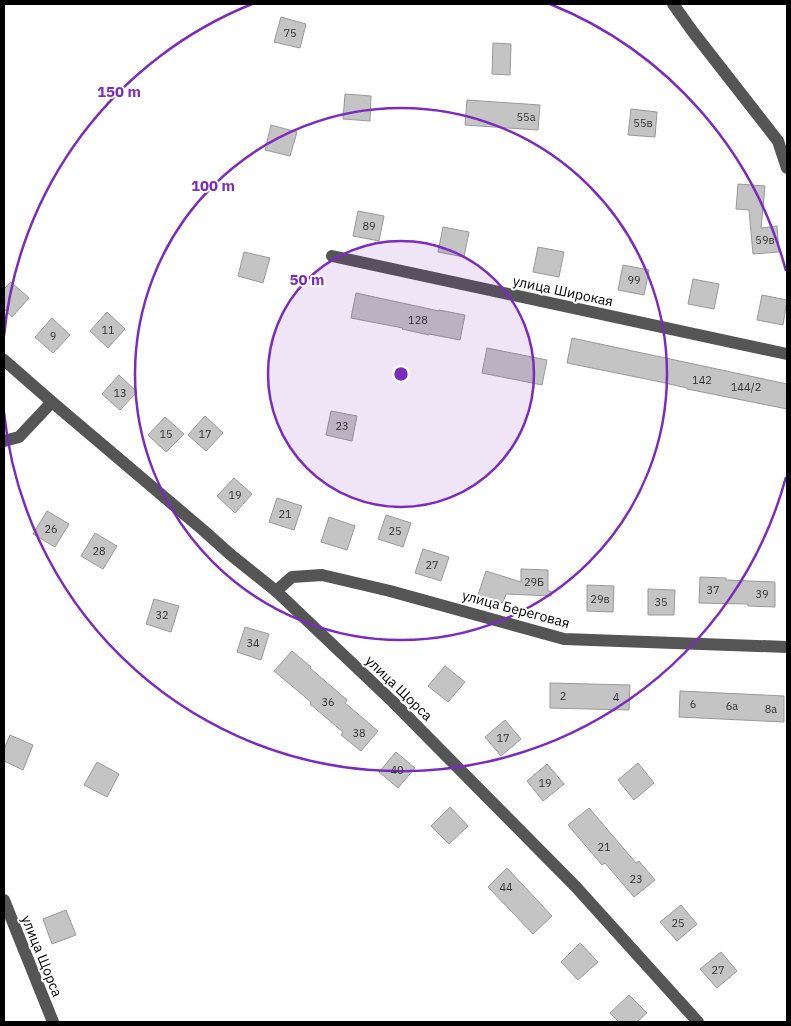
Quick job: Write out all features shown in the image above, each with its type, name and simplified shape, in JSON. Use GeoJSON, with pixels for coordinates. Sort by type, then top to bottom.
{"type":"FeatureCollection","features":[{"type":"Feature","properties":{"kind":"street"},"geometry":{"type":"LineString","coordinates":[[673,4],[693,32],[783,141],[787,168]]}},
{"type":"Feature","properties":{"kind":"street","name":"улица Широкая"},"geometry":{"type":"LineString","coordinates":[[332,256],[787,354]]}},
{"type":"Feature","properties":{"kind":"street","name":"улица Щорса"},"geometry":{"type":"LineString","coordinates":[[4,360],[231,555],[276,591],[393,702],[576,887],[698,1022]]}},
{"type":"Feature","properties":{"kind":"street"},"geometry":{"type":"LineString","coordinates":[[4,441],[19,437],[52,402]]}},
{"type":"Feature","properties":{"kind":"street","name":"улица Береговая"},"geometry":{"type":"LineString","coordinates":[[276,591],[292,577],[322,575],[390,591],[564,639],[787,647]]}},
{"type":"Feature","properties":{"kind":"street","name":"улица Щорса"},"geometry":{"type":"LineString","coordinates":[[4,900],[53,1022]]}},
{"type":"Feature","properties":{"kind":"building"},"geometry":{"type":"Polygon","coordinates":[[[281,17],[306,24],[300,48],[274,42],[281,17]]]}},
{"type":"Feature","properties":{"kind":"building"},"geometry":{"type":"Polygon","coordinates":[[[493,43],[511,44],[510,75],[492,74],[493,43]]]}},
{"type":"Feature","properties":{"kind":"building"},"geometry":{"type":"Polygon","coordinates":[[[345,94],[371,96],[370,121],[343,119],[345,94]]]}},
{"type":"Feature","properties":{"kind":"building"},"geometry":{"type":"Polygon","coordinates":[[[467,100],[540,105],[538,130],[465,125],[467,100]]]}},
{"type":"Feature","properties":{"kind":"building"},"geometry":{"type":"Polygon","coordinates":[[[631,109],[657,112],[655,137],[628,135],[631,109]]]}},
{"type":"Feature","properties":{"kind":"building"},"geometry":{"type":"Polygon","coordinates":[[[271,125],[297,132],[290,156],[265,150],[271,125]]]}},
{"type":"Feature","properties":{"kind":"building"},"geometry":{"type":"Polygon","coordinates":[[[738,184],[765,186],[761,228],[777,226],[779,252],[753,254],[749,210],[736,209],[738,184]]]}},
{"type":"Feature","properties":{"kind":"building"},"geometry":{"type":"Polygon","coordinates":[[[358,211],[384,216],[379,241],[353,236],[358,211]]]}},
{"type":"Feature","properties":{"kind":"building"},"geometry":{"type":"Polygon","coordinates":[[[443,227],[469,232],[464,257],[438,252],[443,227]]]}},
{"type":"Feature","properties":{"kind":"building"},"geometry":{"type":"Polygon","coordinates":[[[538,247],[564,252],[559,277],[533,272],[538,247]]]}},
{"type":"Feature","properties":{"kind":"building"},"geometry":{"type":"Polygon","coordinates":[[[244,252],[270,258],[263,283],[238,276],[244,252]]]}},
{"type":"Feature","properties":{"kind":"building"},"geometry":{"type":"Polygon","coordinates":[[[623,265],[649,270],[644,295],[618,290],[623,265]]]}},
{"type":"Feature","properties":{"kind":"building"},"geometry":{"type":"Polygon","coordinates":[[[693,279],[719,284],[714,309],[688,304],[693,279]]]}},
{"type":"Feature","properties":{"kind":"building"},"geometry":{"type":"Polygon","coordinates":[[[11,282],[29,298],[12,317],[4,309],[4,289],[11,282]]]}},
{"type":"Feature","properties":{"kind":"building"},"geometry":{"type":"Polygon","coordinates":[[[356,293],[465,315],[460,340],[351,318],[356,293]]]}},
{"type":"Feature","properties":{"kind":"building"},"geometry":{"type":"Polygon","coordinates":[[[762,295],[787,300],[783,325],[757,320],[762,295]]]}},
{"type":"Feature","properties":{"kind":"building"},"geometry":{"type":"Polygon","coordinates":[[[107,312],[125,329],[108,348],[90,331],[107,312]]]}},
{"type":"Feature","properties":{"kind":"building"},"geometry":{"type":"Polygon","coordinates":[[[52,318],[70,335],[53,353],[35,337],[52,318]]]}},
{"type":"Feature","properties":{"kind":"building"},"geometry":{"type":"Polygon","coordinates":[[[572,338],[787,384],[787,409],[567,363],[572,338]]]}},
{"type":"Feature","properties":{"kind":"building"},"geometry":{"type":"Polygon","coordinates":[[[487,348],[547,360],[542,385],[482,373],[487,348]]]}},
{"type":"Feature","properties":{"kind":"building"},"geometry":{"type":"Polygon","coordinates":[[[119,375],[137,392],[120,410],[102,394],[119,375]]]}},
{"type":"Feature","properties":{"kind":"building"},"geometry":{"type":"Polygon","coordinates":[[[331,411],[357,416],[352,441],[326,435],[331,411]]]}},
{"type":"Feature","properties":{"kind":"building"},"geometry":{"type":"Polygon","coordinates":[[[205,416],[223,433],[206,451],[188,435],[205,416]]]}},
{"type":"Feature","properties":{"kind":"building"},"geometry":{"type":"Polygon","coordinates":[[[165,417],[184,434],[166,452],[148,435],[165,417]]]}},
{"type":"Feature","properties":{"kind":"building"},"geometry":{"type":"Polygon","coordinates":[[[234,478],[252,494],[235,513],[217,496],[234,478]]]}},
{"type":"Feature","properties":{"kind":"building"},"geometry":{"type":"Polygon","coordinates":[[[277,498],[302,506],[294,530],[269,522],[277,498]]]}},
{"type":"Feature","properties":{"kind":"building"},"geometry":{"type":"Polygon","coordinates":[[[47,511],[69,524],[55,547],[33,534],[47,511]]]}},
{"type":"Feature","properties":{"kind":"building"},"geometry":{"type":"Polygon","coordinates":[[[386,515],[411,523],[403,547],[378,539],[386,515]]]}},
{"type":"Feature","properties":{"kind":"building"},"geometry":{"type":"Polygon","coordinates":[[[329,517],[355,526],[347,550],[321,542],[329,517]]]}},
{"type":"Feature","properties":{"kind":"building"},"geometry":{"type":"Polygon","coordinates":[[[95,533],[117,546],[103,569],[81,556],[95,533]]]}},
{"type":"Feature","properties":{"kind":"building"},"geometry":{"type":"Polygon","coordinates":[[[423,549],[449,557],[441,581],[415,573],[423,549]]]}},
{"type":"Feature","properties":{"kind":"building"},"geometry":{"type":"Polygon","coordinates":[[[521,569],[548,570],[548,591],[552,592],[551,596],[506,594],[503,603],[478,595],[486,571],[521,582],[521,569]]]}},
{"type":"Feature","properties":{"kind":"building"},"geometry":{"type":"Polygon","coordinates":[[[700,577],[775,582],[775,607],[748,606],[748,604],[699,603],[700,577]]]}},
{"type":"Feature","properties":{"kind":"building"},"geometry":{"type":"Polygon","coordinates":[[[587,585],[614,586],[613,612],[587,611],[587,585]]]}},
{"type":"Feature","properties":{"kind":"building"},"geometry":{"type":"Polygon","coordinates":[[[648,589],[675,590],[674,615],[648,615],[648,589]]]}},
{"type":"Feature","properties":{"kind":"building"},"geometry":{"type":"Polygon","coordinates":[[[154,599],[179,606],[171,632],[146,624],[154,599]]]}},
{"type":"Feature","properties":{"kind":"building"},"geometry":{"type":"Polygon","coordinates":[[[245,627],[269,634],[261,660],[237,652],[245,627]]]}},
{"type":"Feature","properties":{"kind":"building"},"geometry":{"type":"Polygon","coordinates":[[[292,651],[347,700],[345,703],[378,731],[361,751],[341,735],[343,732],[310,704],[311,702],[274,671],[292,651]]]}},
{"type":"Feature","properties":{"kind":"building"},"geometry":{"type":"Polygon","coordinates":[[[445,666],[465,682],[448,702],[428,686],[445,666]]]}},
{"type":"Feature","properties":{"kind":"building"},"geometry":{"type":"Polygon","coordinates":[[[550,683],[630,685],[629,710],[550,708],[550,683]]]}},
{"type":"Feature","properties":{"kind":"building"},"geometry":{"type":"Polygon","coordinates":[[[680,691],[784,696],[784,722],[679,717],[680,691]]]}},
{"type":"Feature","properties":{"kind":"building"},"geometry":{"type":"Polygon","coordinates":[[[505,720],[521,739],[501,756],[485,737],[505,720]]]}},
{"type":"Feature","properties":{"kind":"building"},"geometry":{"type":"Polygon","coordinates":[[[10,735],[33,745],[23,770],[4,761],[4,749],[10,735]]]}},
{"type":"Feature","properties":{"kind":"building"},"geometry":{"type":"Polygon","coordinates":[[[396,752],[415,768],[398,788],[379,772],[396,752]]]}},
{"type":"Feature","properties":{"kind":"building"},"geometry":{"type":"Polygon","coordinates":[[[97,762],[119,774],[107,797],[84,785],[97,762]]]}},
{"type":"Feature","properties":{"kind":"building"},"geometry":{"type":"Polygon","coordinates":[[[638,763],[654,783],[634,800],[618,780],[638,763]]]}},
{"type":"Feature","properties":{"kind":"building"},"geometry":{"type":"Polygon","coordinates":[[[547,764],[564,784],[543,801],[527,781],[547,764]]]}},
{"type":"Feature","properties":{"kind":"building"},"geometry":{"type":"Polygon","coordinates":[[[450,807],[468,826],[449,844],[431,826],[450,807]]]}},
{"type":"Feature","properties":{"kind":"building"},"geometry":{"type":"Polygon","coordinates":[[[589,808],[636,863],[639,861],[655,880],[634,897],[605,863],[602,865],[568,825],[589,808]]]}},
{"type":"Feature","properties":{"kind":"building"},"geometry":{"type":"Polygon","coordinates":[[[507,868],[552,916],[533,934],[488,887],[507,868]]]}},
{"type":"Feature","properties":{"kind":"building"},"geometry":{"type":"Polygon","coordinates":[[[681,905],[697,924],[677,941],[660,922],[681,905]]]}},
{"type":"Feature","properties":{"kind":"building"},"geometry":{"type":"Polygon","coordinates":[[[66,910],[76,935],[52,944],[43,919],[66,910]]]}},
{"type":"Feature","properties":{"kind":"building"},"geometry":{"type":"Polygon","coordinates":[[[580,943],[598,962],[578,980],[561,962],[580,943]]]}},
{"type":"Feature","properties":{"kind":"building"},"geometry":{"type":"Polygon","coordinates":[[[721,952],[737,971],[717,988],[700,969],[721,952]]]}},
{"type":"Feature","properties":{"kind":"building"},"geometry":{"type":"Polygon","coordinates":[[[629,995],[647,1013],[637,1022],[619,1022],[610,1013],[629,995]]]}}]}
